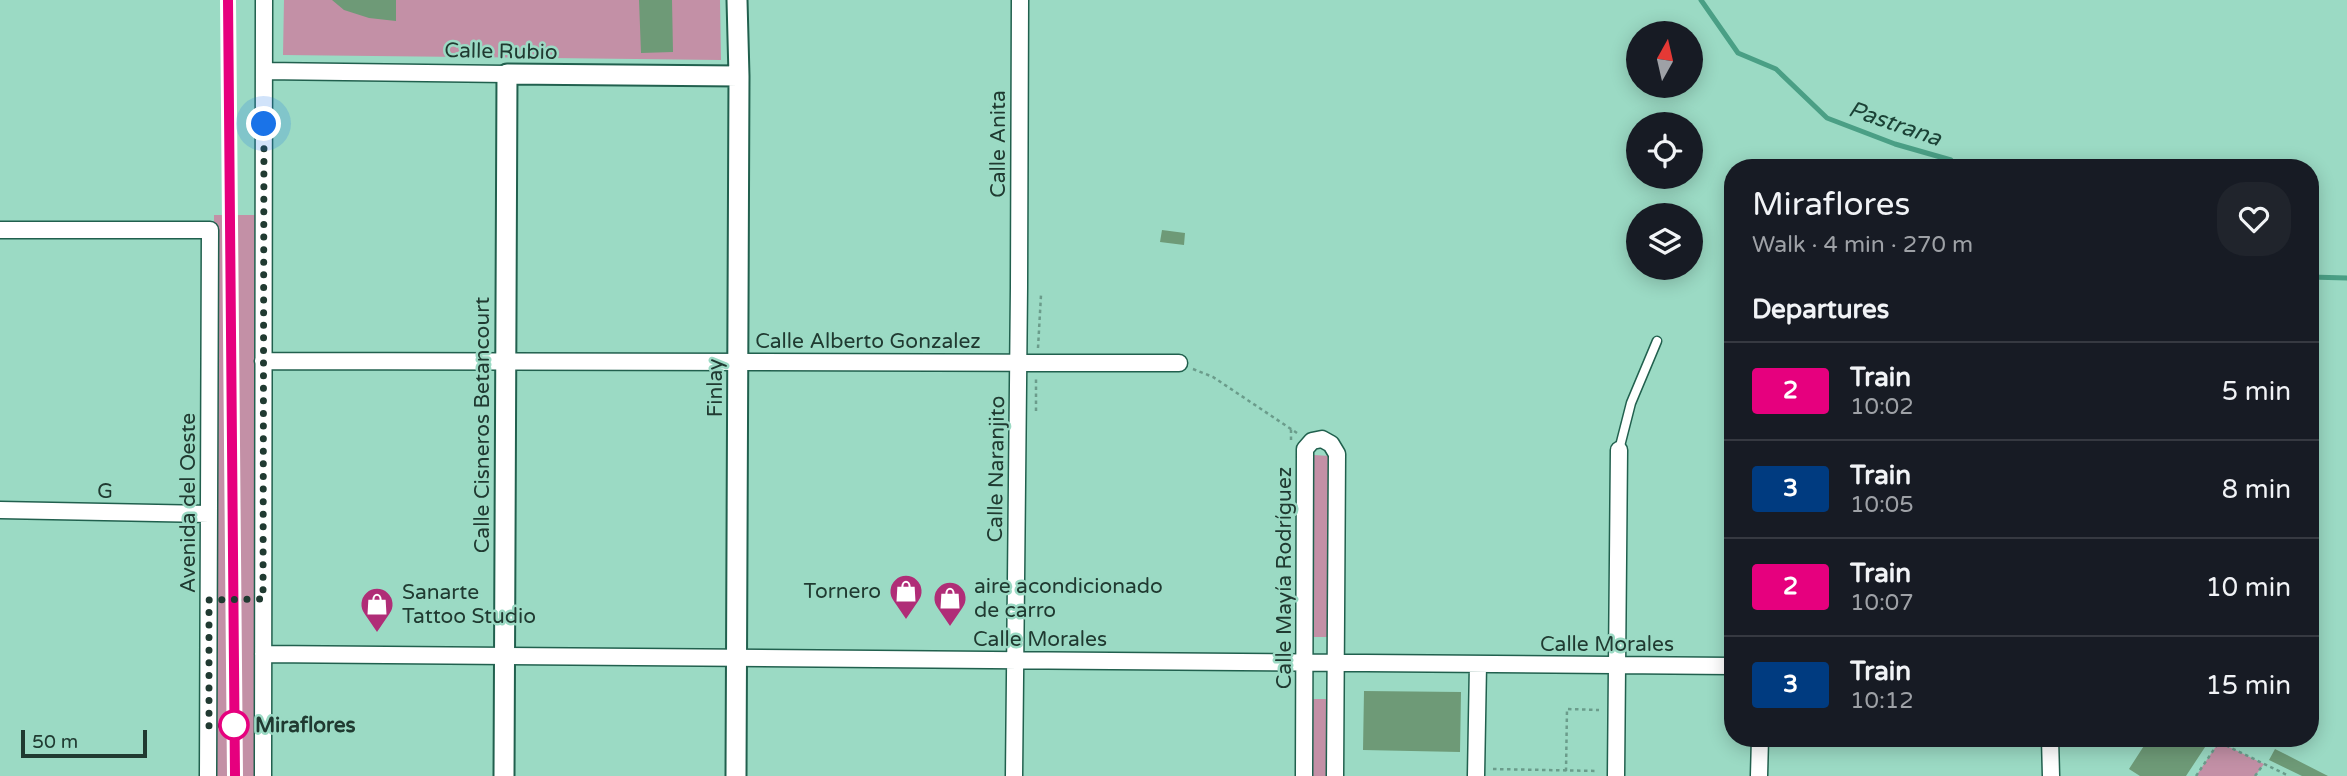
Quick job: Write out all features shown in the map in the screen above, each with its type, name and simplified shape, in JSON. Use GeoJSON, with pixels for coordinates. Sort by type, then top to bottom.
{"type":"FeatureCollection","features":[{"type":"Feature","properties":{"kind":"street"},"geometry":{"type":"LineString","coordinates":[[262,776],[264,0]]}},
{"type":"Feature","properties":{"kind":"street","name":"Finlay"},"geometry":{"type":"LineString","coordinates":[[736,776],[737,0]]}},
{"type":"Feature","properties":{"kind":"street","name":"Calle Anita"},"geometry":{"type":"LineString","coordinates":[[1019,288],[1020,0]]}},
{"type":"Feature","properties":{"kind":"street","name":"Calle Rubio"},"geometry":{"type":"LineString","coordinates":[[264,71],[739,76]]}},
{"type":"Feature","properties":{"kind":"street","name":"Calle Cisneros Betancourt"},"geometry":{"type":"LineString","coordinates":[[504,776],[507,74]]}},
{"type":"Feature","properties":{"kind":"street","name":"Avenida del Oeste"},"geometry":{"type":"LineString","coordinates":[[0,230],[210,230],[208,776]]}},
{"type":"Feature","properties":{"kind":"street","name":"Calle Naranjito"},"geometry":{"type":"LineString","coordinates":[[1014,776],[1019,288]]}},
{"type":"Feature","properties":{"kind":"street","name":"Calle Alberto Gonzalez"},"geometry":{"type":"LineString","coordinates":[[263,361],[1179,363]]}},
{"type":"Feature","properties":{"kind":"street","name":"Calle Mayía Rodríguez"},"geometry":{"type":"LineString","coordinates":[[1304,776],[1306,449],[1312,442],[1322,439],[1331,444],[1337,454],[1335,776]]}},
{"type":"Feature","properties":{"kind":"street"},"geometry":{"type":"LineString","coordinates":[[1616,774],[1619,450]]}},
{"type":"Feature","properties":{"kind":"street","name":"G"},"geometry":{"type":"LineString","coordinates":[[0,510],[209,514]]}},
{"type":"Feature","properties":{"kind":"street","name":"Calle Morales"},"geometry":{"type":"LineString","coordinates":[[263,654],[1724,666]]}},
{"type":"Feature","properties":{"kind":"street"},"geometry":{"type":"LineString","coordinates":[[1476,772],[1478,664]]}},
{"type":"Feature","properties":{"kind":"street"},"geometry":{"type":"LineString","coordinates":[[1759,776],[1760,747]]}},
{"type":"Feature","properties":{"kind":"street"},"geometry":{"type":"LineString","coordinates":[[2050,747],[2051,776]]}},
{"type":"Feature","properties":{"kind":"lane"},"geometry":{"type":"LineString","coordinates":[[1619,450],[1631,402],[1657,341]]}},
{"type":"Feature","properties":{"kind":"path"},"geometry":{"type":"LineString","coordinates":[[1179,363],[1213,377],[1312,442]]}},
{"type":"Feature","properties":{"kind":"path"},"geometry":{"type":"LineString","coordinates":[[209,600],[263,599]]}},
{"type":"Feature","properties":{"kind":"path"},"geometry":{"type":"LineString","coordinates":[[1566,771],[1567,709],[1616,710]]}},
{"type":"Feature","properties":{"kind":"path"},"geometry":{"type":"LineString","coordinates":[[2196,776],[2216,747]]}},
{"type":"Feature","properties":{"kind":"path"},"geometry":{"type":"LineString","coordinates":[[2229,747],[2289,776]]}},
{"type":"Feature","properties":{"kind":"path"},"geometry":{"type":"LineString","coordinates":[[2255,776],[2264,764]]}},
{"type":"Feature","properties":{"kind":"path"},"geometry":{"type":"LineString","coordinates":[[1476,772],[1566,771],[1616,774]]}},
{"type":"Feature","properties":{"kind":"shaded area"},"geometry":{"type":"Polygon","coordinates":[[[284,0],[720,0],[721,60],[283,55],[284,0]]]}},
{"type":"Feature","properties":{"kind":"shaded area"},"geometry":{"type":"Polygon","coordinates":[[[214,215],[255,215],[254,776],[215,776],[214,215]]]}},
{"type":"Feature","properties":{"kind":"shaded area"},"geometry":{"type":"Polygon","coordinates":[[[1314,455],[1330,456],[1328,637],[1313,637],[1314,455]]]}},
{"type":"Feature","properties":{"kind":"shaded area"},"geometry":{"type":"Polygon","coordinates":[[[1313,699],[1329,699],[1328,776],[1312,776],[1313,699]]]}},
{"type":"Feature","properties":{"kind":"shaded area"},"geometry":{"type":"Polygon","coordinates":[[[2216,747],[2229,747],[2264,764],[2255,776],[2196,776],[2216,747]]]}},
{"type":"Feature","properties":{"kind":"building"},"geometry":{"type":"Polygon","coordinates":[[[332,0],[396,0],[396,21],[369,18],[344,10],[332,0]]]}},
{"type":"Feature","properties":{"kind":"building"},"geometry":{"type":"Polygon","coordinates":[[[639,0],[672,0],[673,52],[641,53],[639,0]]]}},
{"type":"Feature","properties":{"kind":"building"},"geometry":{"type":"Polygon","coordinates":[[[1162,230],[1185,233],[1184,245],[1160,242],[1162,230]]]}},
{"type":"Feature","properties":{"kind":"building"},"geometry":{"type":"Polygon","coordinates":[[[1364,691],[1461,692],[1460,752],[1363,750],[1364,691]]]}},
{"type":"Feature","properties":{"kind":"building"},"geometry":{"type":"Polygon","coordinates":[[[2143,747],[2205,747],[2186,776],[2140,776],[2129,769],[2143,747]]]}},
{"type":"Feature","properties":{"kind":"building"},"geometry":{"type":"Polygon","coordinates":[[[2275,749],[2328,776],[2302,776],[2269,760],[2275,749]]]}},
{"type":"Feature","properties":{"kind":"waterway","name":"Pastrana"},"geometry":{"type":"LineString","coordinates":[[1701,0],[1738,53],[1776,69],[1827,118],[1895,144],[1948,159]]}},
{"type":"Feature","properties":{"kind":"waterway","name":"Pastrana"},"geometry":{"type":"LineString","coordinates":[[2319,277],[2347,278]]}},
{"type":"Feature","properties":{"kind":"railway"},"geometry":{"type":"LineString","coordinates":[[228,0],[235,776]]}},
{"type":"Feature","properties":{"kind":"train","name":"2"},"geometry":{"type":"LineString","coordinates":[[228,0],[235,776]]}},
{"type":"Feature","properties":{"kind":"place","name":"Tornero"},"geometry":{"type":"Point","coordinates":[906,621]}},
{"type":"Feature","properties":{"kind":"place","name":"aire acondicionado de carro"},"geometry":{"type":"Point","coordinates":[950,628]}},
{"type":"Feature","properties":{"kind":"place","name":"Sanarte Tattoo Studio"},"geometry":{"type":"Point","coordinates":[377,634]}},
{"type":"Feature","properties":{"kind":"place","name":"Miraflores"},"geometry":{"type":"Point","coordinates":[234,725]}},
{"type":"Feature","properties":{"kind":"route"},"geometry":{"type":"LineString","coordinates":[[234,725],[209,726],[209,600],[263,599],[264,124]]}}]}
